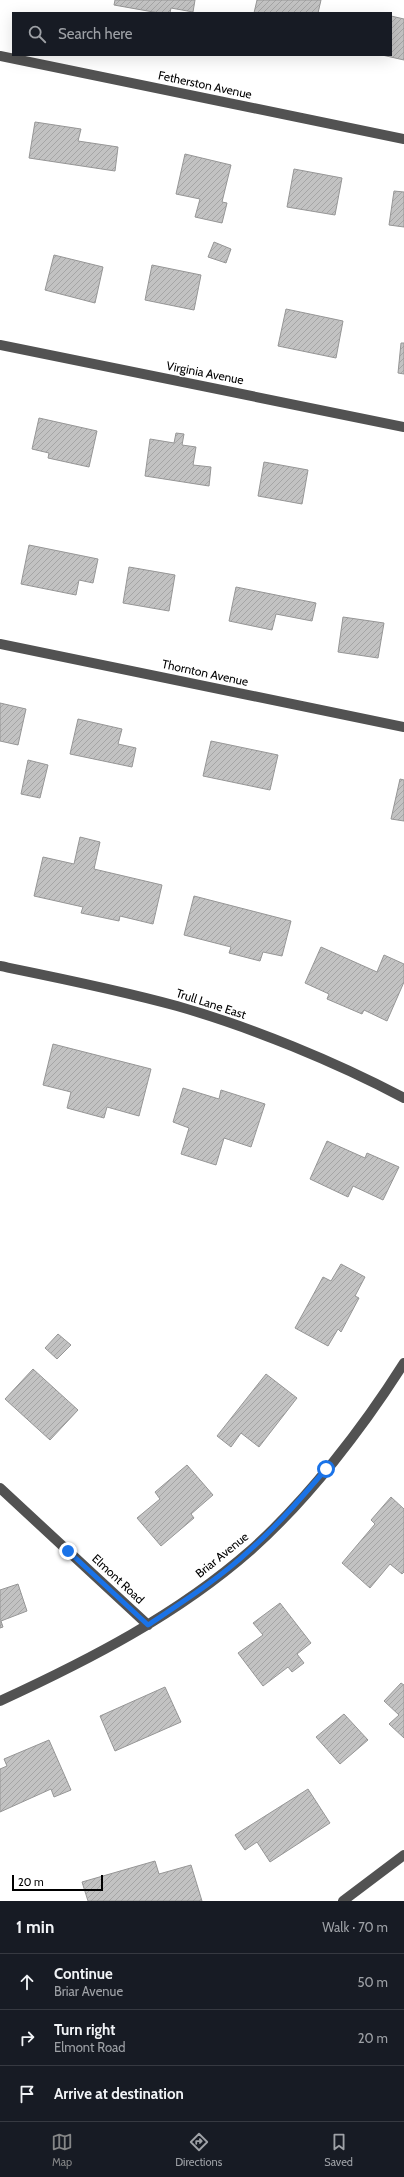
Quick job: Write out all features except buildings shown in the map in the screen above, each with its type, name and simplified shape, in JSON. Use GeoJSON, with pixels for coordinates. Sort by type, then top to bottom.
{"type":"FeatureCollection","features":[{"type":"Feature","properties":{"kind":"street","name":"Fetherston Avenue"},"geometry":{"type":"LineString","coordinates":[[0,56],[404,139]]}},
{"type":"Feature","properties":{"kind":"street","name":"Virginia Avenue"},"geometry":{"type":"LineString","coordinates":[[0,345],[404,427]]}},
{"type":"Feature","properties":{"kind":"street","name":"Thornton Avenue"},"geometry":{"type":"LineString","coordinates":[[0,644],[404,727]]}},
{"type":"Feature","properties":{"kind":"street","name":"Trull Lane East"},"geometry":{"type":"LineString","coordinates":[[0,966],[125,993],[237,1025],[346,1071],[404,1098]]}},
{"type":"Feature","properties":{"kind":"street","name":"Briar Avenue"},"geometry":{"type":"LineString","coordinates":[[0,1701],[148,1625],[220,1575],[251,1550],[284,1518],[352,1437],[385,1393],[404,1363]]}},
{"type":"Feature","properties":{"kind":"street","name":"Elmont Road"},"geometry":{"type":"LineString","coordinates":[[0,1488],[148,1625]]}},
{"type":"Feature","properties":{"kind":"street"},"geometry":{"type":"LineString","coordinates":[[342,1901],[404,1855]]}},
{"type":"Feature","properties":{"kind":"route"},"geometry":{"type":"LineString","coordinates":[[68,1551],[148,1625],[220,1575],[251,1550],[284,1518],[326,1469]]}}]}
